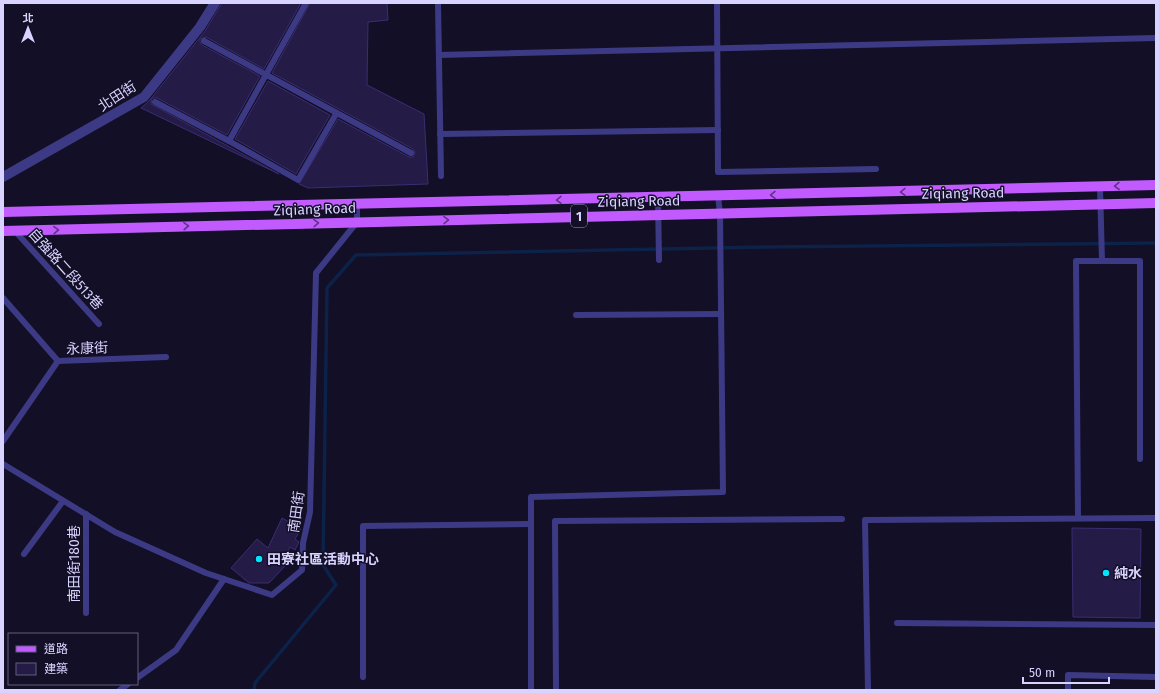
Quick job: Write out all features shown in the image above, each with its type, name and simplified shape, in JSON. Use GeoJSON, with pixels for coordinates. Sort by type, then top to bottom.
{"type":"FeatureCollection","features":[{"type":"Feature","properties":{"kind":"main road","name":"Ziqiang Road"},"geometry":{"type":"LineString","coordinates":[[3,212],[658,198],[1156,185]]}},
{"type":"Feature","properties":{"kind":"main road","name":"Ziqiang Road"},"geometry":{"type":"LineString","coordinates":[[3,231],[1156,203]]}},
{"type":"Feature","properties":{"kind":"street","name":"北田街"},"geometry":{"type":"LineString","coordinates":[[3,177],[144,97],[200,27],[215,3]]}},
{"type":"Feature","properties":{"kind":"lane"},"geometry":{"type":"LineString","coordinates":[[229,141],[306,3]]}},
{"type":"Feature","properties":{"kind":"lane"},"geometry":{"type":"LineString","coordinates":[[438,3],[441,176]]}},
{"type":"Feature","properties":{"kind":"lane"},"geometry":{"type":"LineString","coordinates":[[717,3],[718,172],[876,169]]}},
{"type":"Feature","properties":{"kind":"lane"},"geometry":{"type":"LineString","coordinates":[[439,55],[1156,38]]}},
{"type":"Feature","properties":{"kind":"lane"},"geometry":{"type":"LineString","coordinates":[[204,41],[411,154]]}},
{"type":"Feature","properties":{"kind":"lane"},"geometry":{"type":"LineString","coordinates":[[155,102],[298,180],[336,114]]}},
{"type":"Feature","properties":{"kind":"lane"},"geometry":{"type":"LineString","coordinates":[[440,134],[718,130]]}},
{"type":"Feature","properties":{"kind":"lane"},"geometry":{"type":"LineString","coordinates":[[1100,187],[1102,261]]}},
{"type":"Feature","properties":{"kind":"lane"},"geometry":{"type":"LineString","coordinates":[[532,690],[532,496],[723,492],[720,213],[718,196]]}},
{"type":"Feature","properties":{"kind":"lane"},"geometry":{"type":"LineString","coordinates":[[658,198],[659,260]]}},
{"type":"Feature","properties":{"kind":"lane"},"geometry":{"type":"LineString","coordinates":[[357,205],[357,222]]}},
{"type":"Feature","properties":{"kind":"lane","name":"南田街"},"geometry":{"type":"LineString","coordinates":[[3,464],[115,532],[206,573],[272,595],[302,570],[303,543],[310,512],[316,273],[357,222]]}},
{"type":"Feature","properties":{"kind":"lane","name":"自強路二段513巷"},"geometry":{"type":"LineString","coordinates":[[16,231],[98,324]]}},
{"type":"Feature","properties":{"kind":"lane"},"geometry":{"type":"LineString","coordinates":[[1078,518],[1076,261],[1140,261],[1140,459]]}},
{"type":"Feature","properties":{"kind":"lane"},"geometry":{"type":"LineString","coordinates":[[3,298],[58,361]]}},
{"type":"Feature","properties":{"kind":"lane"},"geometry":{"type":"LineString","coordinates":[[576,315],[720,314]]}},
{"type":"Feature","properties":{"kind":"lane","name":"永康街"},"geometry":{"type":"LineString","coordinates":[[3,441],[58,361],[166,357]]}},
{"type":"Feature","properties":{"kind":"lane"},"geometry":{"type":"LineString","coordinates":[[24,554],[63,501]]}},
{"type":"Feature","properties":{"kind":"lane","name":"南田街180巷"},"geometry":{"type":"LineString","coordinates":[[86,514],[86,613]]}},
{"type":"Feature","properties":{"kind":"lane"},"geometry":{"type":"LineString","coordinates":[[868,690],[865,520],[1156,518]]}},
{"type":"Feature","properties":{"kind":"lane"},"geometry":{"type":"LineString","coordinates":[[556,690],[555,521],[842,519]]}},
{"type":"Feature","properties":{"kind":"lane"},"geometry":{"type":"LineString","coordinates":[[363,677],[363,526],[532,524]]}},
{"type":"Feature","properties":{"kind":"lane"},"geometry":{"type":"LineString","coordinates":[[138,677],[176,650],[224,579]]}},
{"type":"Feature","properties":{"kind":"lane"},"geometry":{"type":"LineString","coordinates":[[897,623],[1156,625]]}},
{"type":"Feature","properties":{"kind":"lane"},"geometry":{"type":"LineString","coordinates":[[1068,690],[1068,675],[1156,677]]}},
{"type":"Feature","properties":{"kind":"building"},"geometry":{"type":"Polygon","coordinates":[[[222,3],[301,3],[264,69],[206,37],[200,39],[202,45],[260,76],[227,135],[157,98],[152,98],[151,104],[279,174],[141,108],[149,101],[205,31],[222,3]]]}},
{"type":"Feature","properties":{"kind":"building"},"geometry":{"type":"Polygon","coordinates":[[[310,3],[387,3],[388,20],[368,22],[367,85],[424,114],[428,184],[308,188],[299,184],[338,119],[409,157],[413,157],[415,153],[413,149],[272,73],[310,3]]]}},
{"type":"Feature","properties":{"kind":"building"},"geometry":{"type":"Polygon","coordinates":[[[268,81],[330,115],[296,174],[235,139],[268,81]]]}},
{"type":"Feature","properties":{"kind":"building","name":"田寮社區活動中心"},"geometry":{"type":"Polygon","coordinates":[[[282,518],[301,529],[295,539],[299,542],[295,550],[290,547],[283,562],[286,565],[269,583],[249,583],[231,568],[257,539],[268,548],[282,518]]]}},
{"type":"Feature","properties":{"kind":"building","name":"純水"},"geometry":{"type":"Polygon","coordinates":[[[1072,528],[1141,529],[1140,618],[1073,617],[1072,528]]]}},
{"type":"Feature","properties":{"kind":"waterway"},"geometry":{"type":"LineString","coordinates":[[254,690],[255,683],[336,585],[323,565],[327,288],[356,255],[768,247],[1156,243]]}},
{"type":"Feature","properties":{"kind":"place","name":"田寮社區活動中心"},"geometry":{"type":"Point","coordinates":[259,559]}},
{"type":"Feature","properties":{"kind":"place","name":"純水"},"geometry":{"type":"Point","coordinates":[1106,573]}}]}
